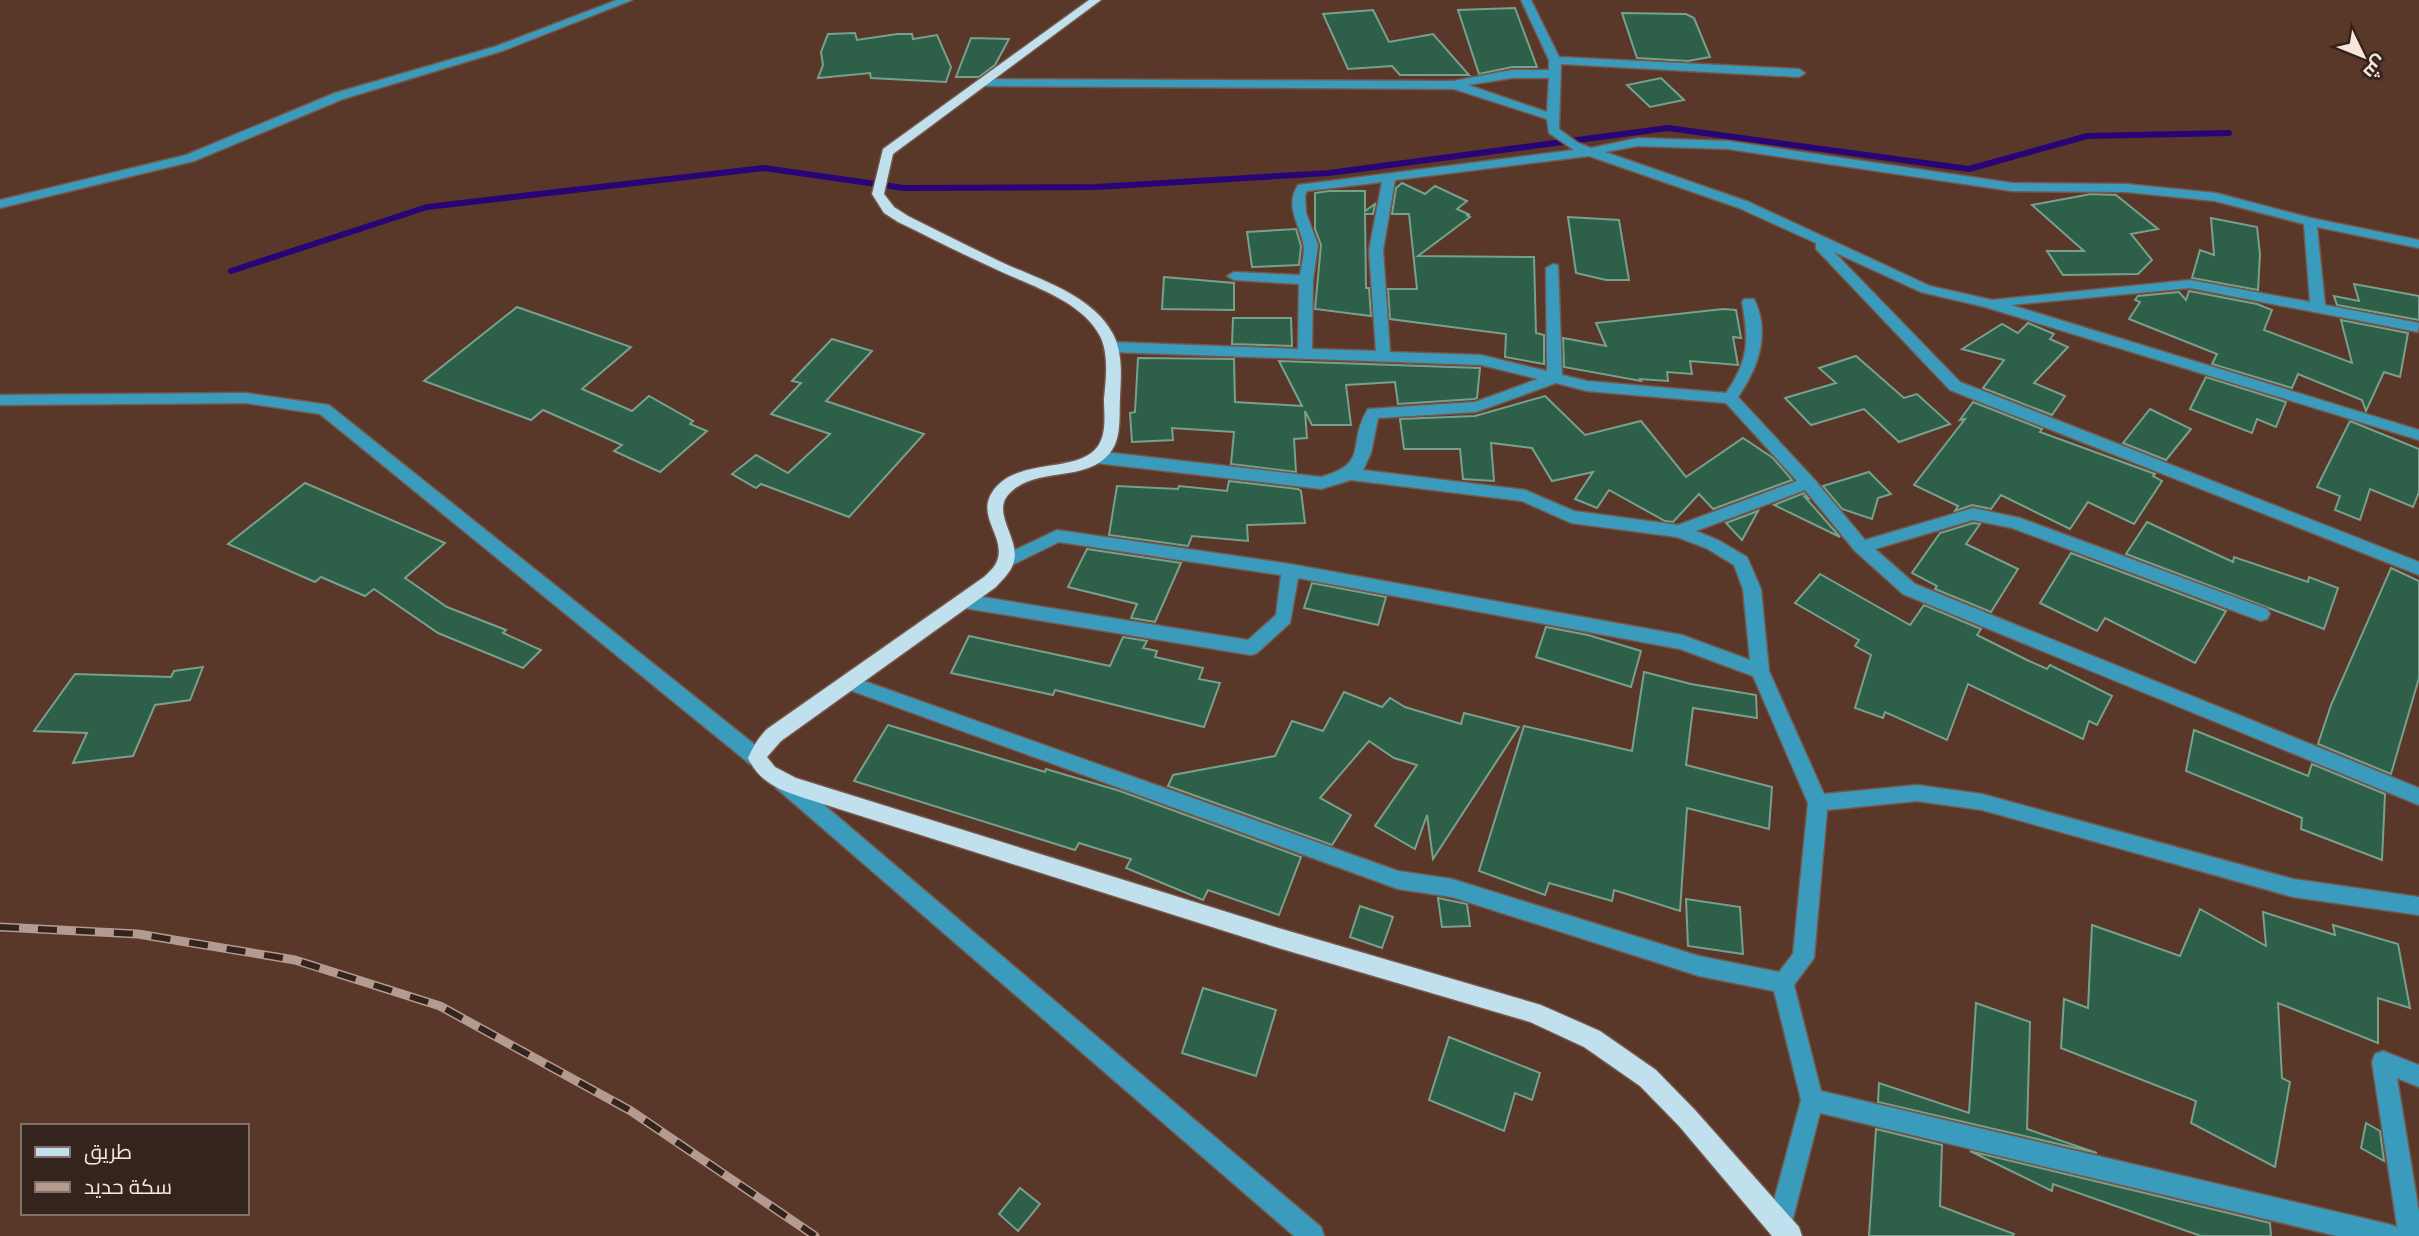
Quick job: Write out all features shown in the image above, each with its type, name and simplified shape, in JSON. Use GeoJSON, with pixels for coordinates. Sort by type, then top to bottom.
{"type":"FeatureCollection","features":[{"type":"Feature","properties":{"kind":"main road"},"geometry":{"type":"LineString","coordinates":[[1096,0],[887,152],[878,194],[889,210],[903,219],[1057,294],[1088,313],[1105,333],[1111,347],[1113,378],[1110,439],[1096,457],[1081,463],[1034,471],[1012,481],[1000,494],[994,511],[1006,545],[1006,561],[990,582],[850,684],[774,735],[757,758],[768,774],[781,781],[1275,937],[1533,1012],[1592,1040],[1647,1078],[1687,1118],[1785,1231]]}},
{"type":"Feature","properties":{"kind":"street"},"geometry":{"type":"LineString","coordinates":[[0,204],[190,158],[339,96],[498,49],[627,0]]}},
{"type":"Feature","properties":{"kind":"street"},"geometry":{"type":"LineString","coordinates":[[1526,0],[1555,60],[1552,123]]}},
{"type":"Feature","properties":{"kind":"street"},"geometry":{"type":"LineString","coordinates":[[1555,60],[1800,72]]}},
{"type":"Feature","properties":{"kind":"street"},"geometry":{"type":"LineString","coordinates":[[983,82],[1455,85],[1512,74],[1553,74]]}},
{"type":"Feature","properties":{"kind":"street"},"geometry":{"type":"LineString","coordinates":[[1455,85],[1552,123],[1581,149],[1744,205],[1926,289],[1988,303],[2419,435]]}},
{"type":"Feature","properties":{"kind":"street"},"geometry":{"type":"LineString","coordinates":[[1305,352],[1306,280],[1311,245],[1299,213],[1298,196],[1303,188],[1638,142],[1728,145],[2012,187],[2126,188],[2216,197],[2310,222],[2419,244]]}},
{"type":"Feature","properties":{"kind":"street"},"geometry":{"type":"LineString","coordinates":[[1383,354],[1376,250],[1389,177]]}},
{"type":"Feature","properties":{"kind":"street"},"geometry":{"type":"LineString","coordinates":[[2310,222],[2318,307]]}},
{"type":"Feature","properties":{"kind":"street"},"geometry":{"type":"LineString","coordinates":[[1812,237],[1955,386],[2419,569]]}},
{"type":"Feature","properties":{"kind":"street"},"geometry":{"type":"LineString","coordinates":[[1553,268],[1555,378]]}},
{"type":"Feature","properties":{"kind":"street"},"geometry":{"type":"LineString","coordinates":[[1234,276],[1306,280]]}},
{"type":"Feature","properties":{"kind":"street"},"geometry":{"type":"LineString","coordinates":[[1988,303],[2190,284],[2418,327]]}},
{"type":"Feature","properties":{"kind":"street"},"geometry":{"type":"LineString","coordinates":[[1730,398],[1752,366],[1756,337],[1749,302]]}},
{"type":"Feature","properties":{"kind":"street"},"geometry":{"type":"LineString","coordinates":[[1111,347],[1383,354],[1481,360],[1587,386],[1730,398],[1808,483],[1861,547],[1909,589],[2419,797]]}},
{"type":"Feature","properties":{"kind":"street"},"geometry":{"type":"LineString","coordinates":[[1350,474],[1364,457],[1366,422],[1373,413],[1476,407],[1555,378]]}},
{"type":"Feature","properties":{"kind":"street"},"geometry":{"type":"LineString","coordinates":[[0,400],[247,398],[324,409],[757,758]]}},
{"type":"Feature","properties":{"kind":"street"},"geometry":{"type":"LineString","coordinates":[[1096,457],[1321,483],[1350,474],[1525,496],[1571,517],[1679,531],[1712,544],[1741,561],[1752,589],[1760,671],[1818,803],[1804,958],[1783,983]]}},
{"type":"Feature","properties":{"kind":"street"},"geometry":{"type":"LineString","coordinates":[[1679,531],[1808,483]]}},
{"type":"Feature","properties":{"kind":"street"},"geometry":{"type":"LineString","coordinates":[[1861,547],[1973,514],[2014,522],[2261,614]]}},
{"type":"Feature","properties":{"kind":"street"},"geometry":{"type":"LineString","coordinates":[[1006,561],[1057,536],[1290,570],[1682,642],[1760,671]]}},
{"type":"Feature","properties":{"kind":"street"},"geometry":{"type":"LineString","coordinates":[[964,601],[1251,648],[1284,618],[1290,570]]}},
{"type":"Feature","properties":{"kind":"street"},"geometry":{"type":"LineString","coordinates":[[850,684],[1398,880],[1452,887],[1699,965],[1783,983]]}},
{"type":"Feature","properties":{"kind":"street"},"geometry":{"type":"LineString","coordinates":[[781,781],[1312,1236]]}},
{"type":"Feature","properties":{"kind":"street"},"geometry":{"type":"LineString","coordinates":[[1818,803],[1917,793],[1982,802],[2293,888],[2419,906]]}},
{"type":"Feature","properties":{"kind":"street"},"geometry":{"type":"LineString","coordinates":[[1783,983],[1812,1100],[1785,1231]]}},
{"type":"Feature","properties":{"kind":"street"},"geometry":{"type":"LineString","coordinates":[[2411,1236],[2383,1062],[2419,1076]]}},
{"type":"Feature","properties":{"kind":"street"},"geometry":{"type":"LineString","coordinates":[[1812,1100],[2388,1236]]}},
{"type":"Feature","properties":{"kind":"building"},"geometry":{"type":"Polygon","coordinates":[[[1515,8],[1537,67],[1512,67],[1479,74],[1458,10],[1515,8]]]}},
{"type":"Feature","properties":{"kind":"building"},"geometry":{"type":"Polygon","coordinates":[[[1373,10],[1389,42],[1433,34],[1469,75],[1400,75],[1392,66],[1348,69],[1323,14],[1373,10]]]}},
{"type":"Feature","properties":{"kind":"building"},"geometry":{"type":"Polygon","coordinates":[[[1622,13],[1686,14],[1694,18],[1710,57],[1688,61],[1637,58],[1622,13]]]}},
{"type":"Feature","properties":{"kind":"building"},"geometry":{"type":"Polygon","coordinates":[[[855,33],[857,40],[897,34],[912,34],[913,39],[937,35],[951,67],[946,82],[871,78],[870,73],[818,78],[823,65],[821,52],[828,34],[855,33]]]}},
{"type":"Feature","properties":{"kind":"building"},"geometry":{"type":"Polygon","coordinates":[[[971,38],[1009,39],[995,65],[979,77],[956,77],[971,38]]]}},
{"type":"Feature","properties":{"kind":"building"},"geometry":{"type":"Polygon","coordinates":[[[1661,78],[1684,100],[1650,107],[1627,85],[1661,78]]]}},
{"type":"Feature","properties":{"kind":"building"},"geometry":{"type":"Polygon","coordinates":[[[1402,183],[1425,194],[1435,186],[1467,201],[1457,209],[1470,217],[1418,256],[1534,257],[1536,333],[1544,335],[1544,364],[1505,357],[1506,334],[1390,319],[1388,289],[1417,289],[1409,214],[1392,214],[1396,188],[1402,183]]]}},
{"type":"Feature","properties":{"kind":"building"},"geometry":{"type":"Polygon","coordinates":[[[1365,191],[1365,211],[1375,204],[1373,214],[1365,214],[1366,288],[1369,288],[1371,316],[1315,309],[1321,245],[1315,229],[1315,193],[1365,191]]]}},
{"type":"Feature","properties":{"kind":"building"},"geometry":{"type":"Polygon","coordinates":[[[2091,194],[2116,195],[2158,229],[2131,234],[2152,260],[2138,274],[2063,275],[2047,251],[2084,251],[2032,205],[2091,194]]]}},
{"type":"Feature","properties":{"kind":"building"},"geometry":{"type":"Polygon","coordinates":[[[1568,217],[1619,220],[1629,280],[1606,280],[1576,273],[1568,217]]]}},
{"type":"Feature","properties":{"kind":"building"},"geometry":{"type":"Polygon","coordinates":[[[2211,218],[2257,227],[2260,254],[2258,290],[2192,278],[2200,250],[2214,255],[2211,218]]]}},
{"type":"Feature","properties":{"kind":"building"},"geometry":{"type":"Polygon","coordinates":[[[1296,229],[1301,246],[1299,265],[1252,267],[1247,232],[1296,229]]]}},
{"type":"Feature","properties":{"kind":"building"},"geometry":{"type":"Polygon","coordinates":[[[1164,277],[1234,283],[1234,310],[1162,309],[1164,277]]]}},
{"type":"Feature","properties":{"kind":"building"},"geometry":{"type":"Polygon","coordinates":[[[2354,284],[2419,296],[2419,320],[2337,305],[2334,296],[2359,301],[2354,284]]]}},
{"type":"Feature","properties":{"kind":"building"},"geometry":{"type":"Polygon","coordinates":[[[2189,291],[2257,304],[2272,310],[2264,330],[2352,363],[2341,320],[2408,333],[2400,377],[2384,372],[2366,411],[2362,400],[2298,374],[2292,388],[2212,364],[2217,354],[2129,319],[2140,302],[2135,300],[2138,296],[2179,292],[2186,300],[2189,291]]]}},
{"type":"Feature","properties":{"kind":"building"},"geometry":{"type":"Polygon","coordinates":[[[517,307],[631,347],[582,389],[632,411],[649,396],[693,421],[690,424],[707,431],[660,472],[614,451],[622,445],[543,410],[531,420],[424,381],[517,307]]]}},
{"type":"Feature","properties":{"kind":"building"},"geometry":{"type":"Polygon","coordinates":[[[1723,309],[1736,310],[1741,338],[1733,337],[1738,365],[1690,361],[1692,374],[1667,372],[1668,381],[1640,379],[1641,381],[1564,367],[1563,338],[1606,346],[1596,323],[1723,309]]]}},
{"type":"Feature","properties":{"kind":"building"},"geometry":{"type":"Polygon","coordinates":[[[1233,318],[1291,318],[1292,346],[1232,344],[1233,318]]]}},
{"type":"Feature","properties":{"kind":"building"},"geometry":{"type":"Polygon","coordinates":[[[2028,323],[2054,334],[2050,339],[2068,347],[2034,383],[2065,396],[2052,415],[1983,388],[2004,360],[1962,349],[2002,324],[2018,333],[2028,323]]]}},
{"type":"Feature","properties":{"kind":"building"},"geometry":{"type":"Polygon","coordinates":[[[832,339],[872,351],[826,401],[924,434],[849,517],[761,484],[756,488],[732,474],[756,455],[788,473],[830,434],[771,414],[801,383],[792,381],[832,339]]]}},
{"type":"Feature","properties":{"kind":"building"},"geometry":{"type":"Polygon","coordinates":[[[1856,356],[1904,398],[1917,394],[1950,424],[1899,442],[1864,409],[1811,425],[1785,398],[1836,383],[1819,368],[1856,356]]]}},
{"type":"Feature","properties":{"kind":"building"},"geometry":{"type":"Polygon","coordinates":[[[1138,358],[1234,359],[1235,402],[1302,406],[1279,361],[1480,368],[1477,398],[1474,399],[1398,404],[1395,382],[1346,385],[1351,425],[1312,425],[1305,411],[1307,438],[1294,439],[1296,472],[1231,464],[1234,432],[1172,428],[1173,440],[1132,442],[1130,413],[1135,412],[1138,358]]]}},
{"type":"Feature","properties":{"kind":"building"},"geometry":{"type":"Polygon","coordinates":[[[2206,377],[2286,402],[2276,427],[2257,419],[2252,433],[2190,409],[2206,377]]]}},
{"type":"Feature","properties":{"kind":"building"},"geometry":{"type":"Polygon","coordinates":[[[1545,396],[1585,435],[1641,421],[1686,477],[1743,438],[1773,458],[1792,480],[1713,509],[1699,494],[1673,522],[1665,521],[1609,490],[1597,508],[1575,499],[1593,472],[1552,481],[1532,448],[1491,443],[1494,481],[1463,479],[1460,449],[1404,449],[1400,419],[1475,416],[1545,396]]]}},
{"type":"Feature","properties":{"kind":"building"},"geometry":{"type":"Polygon","coordinates":[[[1973,402],[2042,429],[2040,432],[2155,474],[2153,476],[2162,481],[2134,524],[2088,502],[2070,529],[2001,495],[1991,509],[1972,505],[1955,511],[1958,506],[1914,485],[1965,419],[1960,420],[1973,402]]]}},
{"type":"Feature","properties":{"kind":"building"},"geometry":{"type":"Polygon","coordinates":[[[2150,409],[2191,429],[2166,460],[2123,443],[2150,409]]]}},
{"type":"Feature","properties":{"kind":"building"},"geometry":{"type":"Polygon","coordinates":[[[2350,421],[2419,449],[2419,492],[2413,507],[2370,489],[2360,520],[2335,510],[2340,496],[2317,487],[2350,421]]]}},
{"type":"Feature","properties":{"kind":"building"},"geometry":{"type":"Polygon","coordinates":[[[1869,472],[1891,494],[1878,498],[1872,519],[1842,509],[1823,486],[1869,472]]]}},
{"type":"Feature","properties":{"kind":"building"},"geometry":{"type":"Polygon","coordinates":[[[1229,481],[1298,489],[1301,491],[1305,523],[1247,525],[1248,541],[1192,536],[1188,546],[1109,535],[1117,486],[1178,489],[1179,486],[1227,491],[1229,481]]]}},
{"type":"Feature","properties":{"kind":"building"},"geometry":{"type":"Polygon","coordinates":[[[305,483],[445,543],[405,578],[447,607],[506,630],[503,633],[541,650],[523,668],[438,633],[374,589],[365,596],[321,577],[315,582],[228,544],[305,483]]]}},
{"type":"Feature","properties":{"kind":"building"},"geometry":{"type":"Polygon","coordinates":[[[1804,493],[1808,498],[1805,497],[1840,537],[1774,505],[1804,493]]]}},
{"type":"Feature","properties":{"kind":"building"},"geometry":{"type":"Polygon","coordinates":[[[1758,511],[1742,540],[1726,523],[1758,511]]]}},
{"type":"Feature","properties":{"kind":"building"},"geometry":{"type":"Polygon","coordinates":[[[2147,522],[2233,562],[2234,557],[2308,582],[2309,577],[2338,588],[2324,629],[2126,554],[2147,522]]]}},
{"type":"Feature","properties":{"kind":"building"},"geometry":{"type":"Polygon","coordinates":[[[1973,523],[1980,524],[1966,544],[2018,569],[1991,612],[1935,589],[1937,586],[1912,573],[1940,533],[1973,523]]]}},
{"type":"Feature","properties":{"kind":"building"},"geometry":{"type":"Polygon","coordinates":[[[1087,549],[1181,563],[1155,622],[1131,618],[1137,604],[1068,587],[1087,549]]]}},
{"type":"Feature","properties":{"kind":"building"},"geometry":{"type":"Polygon","coordinates":[[[2071,553],[2226,611],[2195,663],[2105,618],[2097,631],[2040,603],[2071,553]]]}},
{"type":"Feature","properties":{"kind":"building"},"geometry":{"type":"Polygon","coordinates":[[[2391,568],[2419,581],[2419,678],[2391,774],[2318,744],[2331,705],[2391,568]]]}},
{"type":"Feature","properties":{"kind":"building"},"geometry":{"type":"Polygon","coordinates":[[[1820,574],[1910,625],[1924,605],[1981,629],[1977,635],[2027,660],[2047,669],[2050,665],[2112,696],[2097,725],[2089,721],[2083,739],[1968,684],[1947,740],[1885,712],[1883,718],[1855,708],[1871,655],[1855,646],[1859,640],[1795,603],[1820,574]]]}},
{"type":"Feature","properties":{"kind":"building"},"geometry":{"type":"Polygon","coordinates":[[[1312,583],[1386,597],[1378,625],[1304,608],[1312,583]]]}},
{"type":"Feature","properties":{"kind":"building"},"geometry":{"type":"Polygon","coordinates":[[[1546,627],[1588,635],[1641,651],[1631,687],[1536,657],[1546,627]]]}},
{"type":"Feature","properties":{"kind":"building"},"geometry":{"type":"Polygon","coordinates":[[[969,636],[1110,666],[1123,637],[1147,641],[1143,648],[1157,651],[1155,657],[1203,668],[1199,679],[1220,683],[1204,727],[1055,690],[1053,695],[951,673],[969,636]]]}},
{"type":"Feature","properties":{"kind":"building"},"geometry":{"type":"Polygon","coordinates":[[[203,667],[190,700],[155,705],[133,756],[73,763],[87,733],[34,731],[75,674],[171,677],[174,671],[203,667]]]}},
{"type":"Feature","properties":{"kind":"building"},"geometry":{"type":"Polygon","coordinates":[[[1644,672],[1691,684],[1756,695],[1757,718],[1693,708],[1686,765],[1772,787],[1769,829],[1687,808],[1680,911],[1614,890],[1612,901],[1549,883],[1545,895],[1479,871],[1524,726],[1632,751],[1644,672]]]}},
{"type":"Feature","properties":{"kind":"building"},"geometry":{"type":"Polygon","coordinates":[[[1344,692],[1382,707],[1390,698],[1405,707],[1461,724],[1464,713],[1519,727],[1433,859],[1427,815],[1415,849],[1375,826],[1417,765],[1394,758],[1369,741],[1320,798],[1351,815],[1332,845],[1168,786],[1173,775],[1275,756],[1292,721],[1323,731],[1344,692]]]}},
{"type":"Feature","properties":{"kind":"building"},"geometry":{"type":"Polygon","coordinates":[[[888,725],[1045,772],[1046,769],[1120,791],[1301,857],[1279,915],[1208,890],[1203,900],[1126,868],[1131,859],[1079,843],[1075,850],[854,781],[888,725]]]}},
{"type":"Feature","properties":{"kind":"building"},"geometry":{"type":"Polygon","coordinates":[[[2194,730],[2308,776],[2312,764],[2385,794],[2382,860],[2301,829],[2302,818],[2186,771],[2194,730]]]}},
{"type":"Feature","properties":{"kind":"building"},"geometry":{"type":"Polygon","coordinates":[[[1438,898],[1467,904],[1470,926],[1442,927],[1438,898]]]}},
{"type":"Feature","properties":{"kind":"building"},"geometry":{"type":"Polygon","coordinates":[[[1686,899],[1740,907],[1743,954],[1688,946],[1686,899]]]}},
{"type":"Feature","properties":{"kind":"building"},"geometry":{"type":"Polygon","coordinates":[[[1360,906],[1393,917],[1382,948],[1350,937],[1360,906]]]}},
{"type":"Feature","properties":{"kind":"building"},"geometry":{"type":"Polygon","coordinates":[[[2200,909],[2266,946],[2263,912],[2335,935],[2333,925],[2398,944],[2410,1008],[2378,998],[2378,1043],[2278,1003],[2282,1078],[2290,1082],[2275,1167],[2191,1123],[2196,1101],[2061,1048],[2064,999],[2088,1008],[2092,925],[2180,956],[2200,909]]]}},
{"type":"Feature","properties":{"kind":"building"},"geometry":{"type":"Polygon","coordinates":[[[1203,988],[1276,1010],[1256,1076],[1182,1053],[1203,988]]]}},
{"type":"Feature","properties":{"kind":"building"},"geometry":{"type":"Polygon","coordinates":[[[1976,1003],[2030,1022],[2027,1129],[2097,1153],[1878,1102],[1879,1083],[1969,1113],[1976,1003]]]}},
{"type":"Feature","properties":{"kind":"building"},"geometry":{"type":"Polygon","coordinates":[[[1449,1037],[1540,1073],[1532,1100],[1515,1093],[1504,1131],[1429,1100],[1449,1037]]]}},
{"type":"Feature","properties":{"kind":"building"},"geometry":{"type":"Polygon","coordinates":[[[2366,1123],[2380,1131],[2384,1161],[2361,1148],[2366,1123]]]}},
{"type":"Feature","properties":{"kind":"building"},"geometry":{"type":"Polygon","coordinates":[[[1876,1129],[1942,1145],[1940,1206],[2014,1234],[2013,1236],[1869,1236],[1876,1129]]]}},
{"type":"Feature","properties":{"kind":"building"},"geometry":{"type":"Polygon","coordinates":[[[1970,1151],[2270,1223],[2271,1236],[2201,1236],[2053,1184],[2052,1191],[1970,1151]]]}},
{"type":"Feature","properties":{"kind":"building"},"geometry":{"type":"Polygon","coordinates":[[[1020,1188],[1040,1204],[1018,1231],[999,1214],[1020,1188]]]}},
{"type":"Feature","properties":{"kind":"waterway"},"geometry":{"type":"LineString","coordinates":[[231,271],[427,207],[764,168],[904,188],[1096,187],[1329,173],[1668,128],[1969,169],[2087,136],[2229,133]]}},
{"type":"Feature","properties":{"kind":"railway"},"geometry":{"type":"LineString","coordinates":[[0,927],[138,934],[295,960],[440,1006],[631,1111],[815,1236]]}}]}
